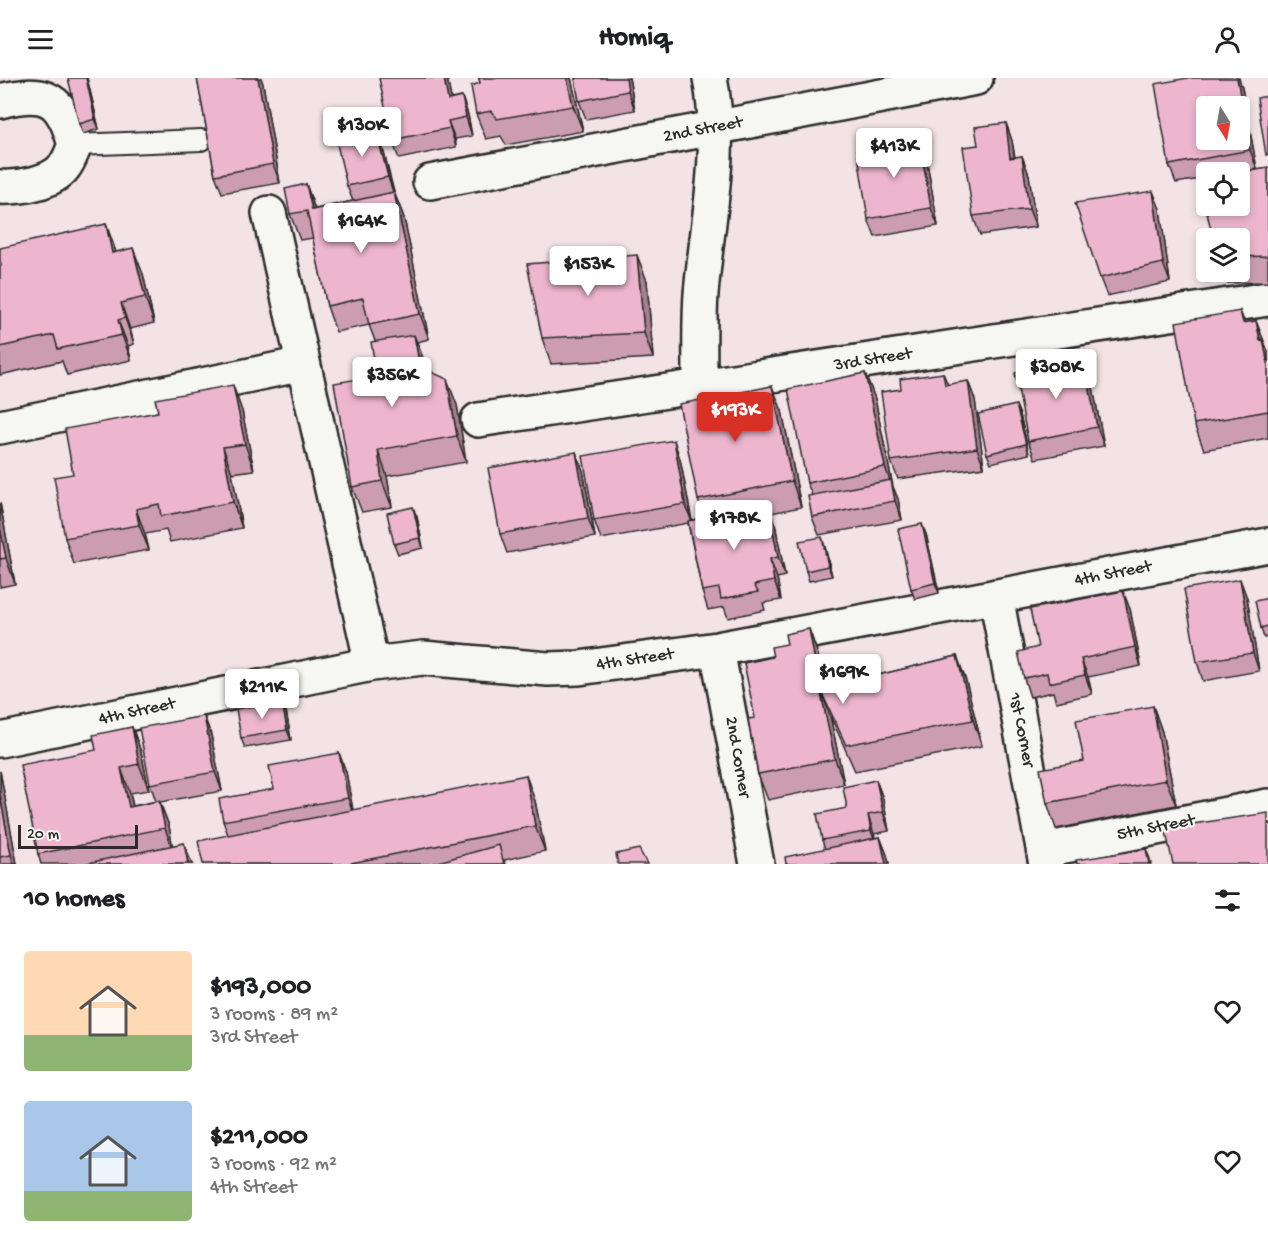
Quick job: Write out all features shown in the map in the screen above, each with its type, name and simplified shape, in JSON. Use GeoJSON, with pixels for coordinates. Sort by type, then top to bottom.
{"type":"FeatureCollection","features":[{"type":"Feature","properties":{"kind":"street"},"geometry":{"type":"LineString","coordinates":[[700,386],[701,296],[714,182],[716,128],[710,78]]}},
{"type":"Feature","properties":{"kind":"street","name":"2nd Street"},"geometry":{"type":"LineString","coordinates":[[429,182],[976,78]]}},
{"type":"Feature","properties":{"kind":"street"},"geometry":{"type":"LineString","coordinates":[[0,101],[43,96],[58,106],[68,120],[75,145],[63,168],[42,181],[14,187],[0,187]]}},
{"type":"Feature","properties":{"kind":"street"},"geometry":{"type":"LineString","coordinates":[[269,213],[372,664]]}},
{"type":"Feature","properties":{"kind":"street","name":"3rd Street"},"geometry":{"type":"LineString","coordinates":[[478,420],[1268,299]]}},
{"type":"Feature","properties":{"kind":"street"},"geometry":{"type":"LineString","coordinates":[[0,427],[303,364]]}},
{"type":"Feature","properties":{"kind":"street","name":"4th Street"},"geometry":{"type":"LineString","coordinates":[[0,740],[372,664],[423,658],[548,669],[579,668],[717,649],[1268,545]]}},
{"type":"Feature","properties":{"kind":"street","name":"1st Corner"},"geometry":{"type":"LineString","coordinates":[[996,596],[1045,857]]}},
{"type":"Feature","properties":{"kind":"street","name":"2nd Corner"},"geometry":{"type":"LineString","coordinates":[[717,649],[757,864]]}},
{"type":"Feature","properties":{"kind":"street","name":"5th Street"},"geometry":{"type":"LineString","coordinates":[[1045,857],[1268,806]]}},
{"type":"Feature","properties":{"kind":"lane"},"geometry":{"type":"LineString","coordinates":[[75,145],[201,140]]}},
{"type":"Feature","properties":{"kind":"building"},"geometry":{"type":"Polygon","coordinates":[[[68,78],[86,78],[95,119],[79,124],[68,78]]]}},
{"type":"Feature","properties":{"kind":"building"},"geometry":{"type":"Polygon","coordinates":[[[197,78],[258,78],[273,164],[215,175],[197,78]]]}},
{"type":"Feature","properties":{"kind":"building"},"geometry":{"type":"Polygon","coordinates":[[[379,78],[444,78],[448,100],[462,97],[466,117],[448,121],[450,128],[392,140],[379,78]]]}},
{"type":"Feature","properties":{"kind":"building"},"geometry":{"type":"Polygon","coordinates":[[[479,78],[567,78],[573,106],[497,119],[491,111],[476,114],[471,86],[480,83],[479,78]]]}},
{"type":"Feature","properties":{"kind":"building"},"geometry":{"type":"Polygon","coordinates":[[[575,78],[626,78],[628,91],[579,101],[575,78]]]}},
{"type":"Feature","properties":{"kind":"building"},"geometry":{"type":"Polygon","coordinates":[[[1188,78],[1237,78],[1240,96],[1196,96],[1196,150],[1250,150],[1169,165],[1155,84],[1188,78]]]}},
{"type":"Feature","properties":{"kind":"building"},"geometry":{"type":"Polygon","coordinates":[[[1268,96],[1268,154],[1266,155],[1257,98],[1268,96]]]}},
{"type":"Feature","properties":{"kind":"building"},"geometry":{"type":"Polygon","coordinates":[[[1006,123],[1010,158],[1022,156],[1029,209],[973,216],[963,147],[978,145],[975,127],[1006,123]]]}},
{"type":"Feature","properties":{"kind":"building"},"geometry":{"type":"Polygon","coordinates":[[[376,130],[388,177],[347,186],[336,140],[376,130]]]}},
{"type":"Feature","properties":{"kind":"building"},"geometry":{"type":"Polygon","coordinates":[[[919,138],[931,208],[868,219],[857,149],[919,138]]]}},
{"type":"Feature","properties":{"kind":"building"},"geometry":{"type":"Polygon","coordinates":[[[1268,168],[1268,256],[1250,257],[1250,228],[1211,228],[1208,216],[1250,216],[1250,171],[1268,168]]]}},
{"type":"Feature","properties":{"kind":"building"},"geometry":{"type":"Polygon","coordinates":[[[306,184],[312,210],[394,192],[420,314],[369,325],[363,298],[327,306],[307,211],[290,214],[285,189],[306,184]]]}},
{"type":"Feature","properties":{"kind":"building"},"geometry":{"type":"Polygon","coordinates":[[[1153,191],[1163,263],[1100,278],[1075,203],[1153,191]]]}},
{"type":"Feature","properties":{"kind":"building"},"geometry":{"type":"Polygon","coordinates":[[[106,224],[112,253],[133,248],[145,297],[121,303],[125,318],[118,320],[122,335],[58,349],[54,335],[0,347],[0,248],[106,224]]]}},
{"type":"Feature","properties":{"kind":"building"},"geometry":{"type":"Polygon","coordinates":[[[637,255],[644,333],[542,338],[527,264],[637,255]]]}},
{"type":"Feature","properties":{"kind":"building"},"geometry":{"type":"Polygon","coordinates":[[[1240,311],[1243,323],[1256,321],[1260,340],[1263,339],[1268,360],[1268,411],[1194,424],[1176,322],[1240,311]]]}},
{"type":"Feature","properties":{"kind":"building"},"geometry":{"type":"Polygon","coordinates":[[[414,335],[420,367],[447,379],[457,436],[378,450],[382,481],[352,487],[334,383],[377,376],[371,342],[414,335]]]}},
{"type":"Feature","properties":{"kind":"building"},"geometry":{"type":"Polygon","coordinates":[[[1084,359],[1097,427],[1028,441],[1015,373],[1084,359]]]}},
{"type":"Feature","properties":{"kind":"building"},"geometry":{"type":"Polygon","coordinates":[[[865,373],[885,467],[807,483],[788,389],[865,373]]]}},
{"type":"Feature","properties":{"kind":"building"},"geometry":{"type":"Polygon","coordinates":[[[943,373],[945,385],[968,381],[977,448],[891,461],[881,392],[901,389],[900,379],[943,373]]]}},
{"type":"Feature","properties":{"kind":"building"},"geometry":{"type":"Polygon","coordinates":[[[233,385],[245,444],[223,447],[233,502],[161,516],[159,504],[136,509],[139,525],[65,538],[54,477],[73,474],[65,429],[158,412],[155,399],[233,385]]]}},
{"type":"Feature","properties":{"kind":"building"},"geometry":{"type":"Polygon","coordinates":[[[772,386],[792,481],[698,500],[679,404],[772,386]]]}},
{"type":"Feature","properties":{"kind":"building"},"geometry":{"type":"Polygon","coordinates":[[[1016,405],[1026,444],[987,454],[978,414],[1016,405]]]}},
{"type":"Feature","properties":{"kind":"building"},"geometry":{"type":"Polygon","coordinates":[[[674,440],[685,504],[594,520],[583,456],[674,440]]]}},
{"type":"Feature","properties":{"kind":"building"},"geometry":{"type":"Polygon","coordinates":[[[576,452],[588,518],[500,534],[488,468],[576,452]]]}},
{"type":"Feature","properties":{"kind":"building"},"geometry":{"type":"Polygon","coordinates":[[[891,480],[895,501],[812,517],[808,496],[891,480]]]}},
{"type":"Feature","properties":{"kind":"building"},"geometry":{"type":"Polygon","coordinates":[[[768,506],[778,557],[770,559],[774,581],[754,585],[758,592],[721,599],[719,588],[702,591],[688,521],[768,506]]]}},
{"type":"Feature","properties":{"kind":"building"},"geometry":{"type":"Polygon","coordinates":[[[413,507],[420,538],[394,544],[387,513],[413,507]]]}},
{"type":"Feature","properties":{"kind":"building"},"geometry":{"type":"Polygon","coordinates":[[[922,524],[935,583],[911,589],[898,529],[922,524]]]}},
{"type":"Feature","properties":{"kind":"building"},"geometry":{"type":"Polygon","coordinates":[[[0,528],[6,558],[0,559],[0,528]]]}},
{"type":"Feature","properties":{"kind":"building"},"geometry":{"type":"Polygon","coordinates":[[[822,537],[828,566],[806,571],[799,541],[822,537]]]}},
{"type":"Feature","properties":{"kind":"building"},"geometry":{"type":"Polygon","coordinates":[[[1240,579],[1253,653],[1197,662],[1184,589],[1240,579]]]}},
{"type":"Feature","properties":{"kind":"building"},"geometry":{"type":"Polygon","coordinates":[[[1123,591],[1135,647],[1081,659],[1085,675],[1049,683],[1047,673],[1024,678],[1018,652],[1038,647],[1030,609],[1123,591]]]}},
{"type":"Feature","properties":{"kind":"building"},"geometry":{"type":"Polygon","coordinates":[[[1268,598],[1268,626],[1261,628],[1255,601],[1268,598]]]}},
{"type":"Feature","properties":{"kind":"building"},"geometry":{"type":"Polygon","coordinates":[[[809,629],[835,759],[758,774],[748,719],[755,718],[744,663],[773,657],[771,647],[787,644],[785,634],[809,629]]]}},
{"type":"Feature","properties":{"kind":"building"},"geometry":{"type":"Polygon","coordinates":[[[957,656],[973,720],[846,745],[820,689],[957,656]]]}},
{"type":"Feature","properties":{"kind":"building"},"geometry":{"type":"Polygon","coordinates":[[[282,701],[287,730],[241,738],[236,709],[282,701]]]}},
{"type":"Feature","properties":{"kind":"building"},"geometry":{"type":"Polygon","coordinates":[[[1153,706],[1166,780],[1047,803],[1040,769],[1084,761],[1076,720],[1153,706]]]}},
{"type":"Feature","properties":{"kind":"building"},"geometry":{"type":"Polygon","coordinates":[[[204,716],[215,772],[150,784],[139,728],[204,716]]]}},
{"type":"Feature","properties":{"kind":"building"},"geometry":{"type":"Polygon","coordinates":[[[132,727],[139,764],[121,768],[129,807],[159,801],[165,828],[38,854],[20,765],[96,750],[93,735],[132,727]]]}},
{"type":"Feature","properties":{"kind":"building"},"geometry":{"type":"Polygon","coordinates":[[[339,753],[348,798],[223,821],[219,799],[274,789],[269,766],[339,753]]]}},
{"type":"Feature","properties":{"kind":"building"},"geometry":{"type":"Polygon","coordinates":[[[526,775],[535,826],[346,864],[203,864],[198,841],[526,775]]]}},
{"type":"Feature","properties":{"kind":"building"},"geometry":{"type":"Polygon","coordinates":[[[876,780],[883,812],[868,815],[871,831],[822,840],[817,814],[847,808],[843,787],[876,780]]]}},
{"type":"Feature","properties":{"kind":"building"},"geometry":{"type":"Polygon","coordinates":[[[0,795],[11,855],[0,857],[0,795]]]}},
{"type":"Feature","properties":{"kind":"building"},"geometry":{"type":"Polygon","coordinates":[[[1268,813],[1268,864],[1173,864],[1165,828],[1268,813]]]}},
{"type":"Feature","properties":{"kind":"building"},"geometry":{"type":"Polygon","coordinates":[[[880,837],[886,864],[786,864],[785,857],[880,837]]]}},
{"type":"Feature","properties":{"kind":"building"},"geometry":{"type":"Polygon","coordinates":[[[184,843],[188,864],[83,864],[184,843]]]}},
{"type":"Feature","properties":{"kind":"building"},"geometry":{"type":"Polygon","coordinates":[[[499,845],[504,864],[431,864],[499,845]]]}},
{"type":"Feature","properties":{"kind":"building"},"geometry":{"type":"Polygon","coordinates":[[[639,849],[647,864],[618,864],[616,854],[639,849]]]}},
{"type":"Feature","properties":{"kind":"building"},"geometry":{"type":"Polygon","coordinates":[[[1146,849],[1149,864],[1077,864],[1076,860],[1146,849]]]}}]}
